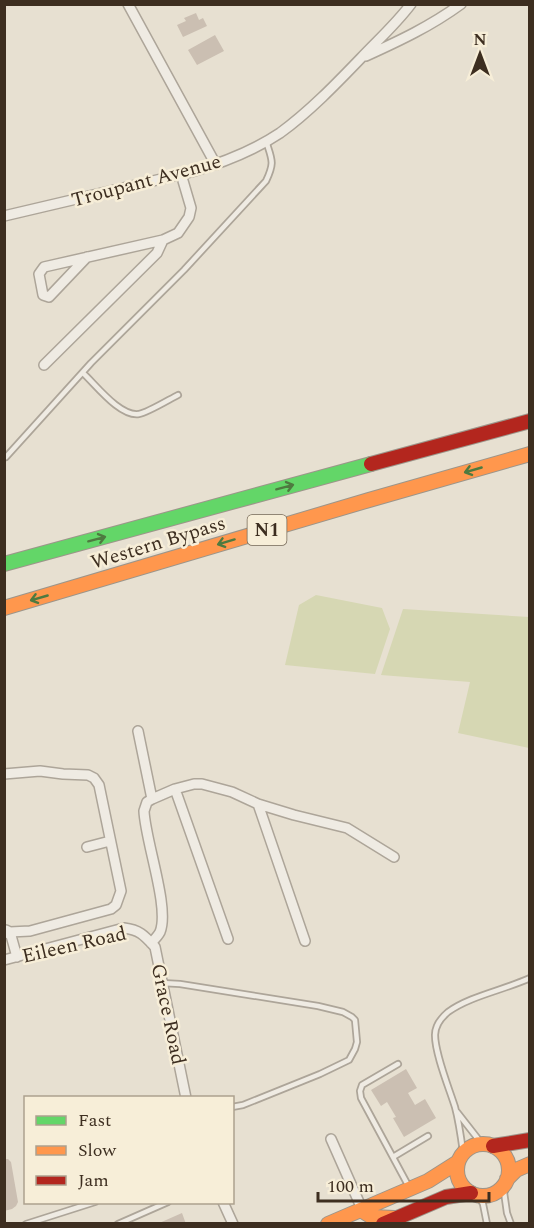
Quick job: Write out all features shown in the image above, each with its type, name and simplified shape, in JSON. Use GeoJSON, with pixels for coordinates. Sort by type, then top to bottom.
{"type":"FeatureCollection","features":[{"type":"Feature","properties":{"kind":"main road","name":"Western Bypass"},"geometry":{"type":"LineString","coordinates":[[4,564],[530,420]]}},
{"type":"Feature","properties":{"kind":"main road","name":"Western Bypass"},"geometry":{"type":"LineString","coordinates":[[4,608],[530,454]]}},
{"type":"Feature","properties":{"kind":"main road"},"geometry":{"type":"LineString","coordinates":[[328,1224],[436,1178],[475,1145],[530,1140]]}},
{"type":"Feature","properties":{"kind":"main road"},"geometry":{"type":"LineString","coordinates":[[487,1145],[500,1150],[508,1163],[505,1182]]}},
{"type":"Feature","properties":{"kind":"main road"},"geometry":{"type":"LineString","coordinates":[[461,1157],[457,1169],[458,1176],[465,1189],[475,1194]]}},
{"type":"Feature","properties":{"kind":"main road"},"geometry":{"type":"LineString","coordinates":[[361,1210],[370,1217],[390,1221],[446,1197],[492,1194],[516,1170],[530,1164]]}},
{"type":"Feature","properties":{"kind":"main road"},"geometry":{"type":"LineString","coordinates":[[410,1189],[427,1205]]}},
{"type":"Feature","properties":{"kind":"street"},"geometry":{"type":"LineString","coordinates":[[128,4],[216,165]]}},
{"type":"Feature","properties":{"kind":"street","name":"Troupant Avenue"},"geometry":{"type":"LineString","coordinates":[[4,216],[216,165],[266,141],[304,114],[399,20],[411,4]]}},
{"type":"Feature","properties":{"kind":"street"},"geometry":{"type":"LineString","coordinates":[[361,58],[396,43],[429,25],[460,4]]}},
{"type":"Feature","properties":{"kind":"street"},"geometry":{"type":"LineString","coordinates":[[87,257],[49,297],[43,295],[39,274],[44,267],[87,257],[163,240],[178,233],[189,217],[191,208],[181,174]]}},
{"type":"Feature","properties":{"kind":"street"},"geometry":{"type":"LineString","coordinates":[[44,365],[157,253],[163,240]]}},
{"type":"Feature","properties":{"kind":"street"},"geometry":{"type":"LineString","coordinates":[[138,731],[152,798]]}},
{"type":"Feature","properties":{"kind":"street"},"geometry":{"type":"LineString","coordinates":[[4,774],[40,771],[88,775],[94,778],[99,785],[121,891],[116,905],[111,909],[30,931],[6,931],[17,957]]}},
{"type":"Feature","properties":{"kind":"street"},"geometry":{"type":"LineString","coordinates":[[152,944],[160,932],[162,903],[144,815],[145,806],[152,798],[175,789],[202,784],[232,792],[258,804],[347,828],[394,857]]}},
{"type":"Feature","properties":{"kind":"street"},"geometry":{"type":"LineString","coordinates":[[175,789],[228,939]]}},
{"type":"Feature","properties":{"kind":"street"},"geometry":{"type":"LineString","coordinates":[[258,804],[305,941]]}},
{"type":"Feature","properties":{"kind":"street"},"geometry":{"type":"LineString","coordinates":[[87,847],[110,841]]}},
{"type":"Feature","properties":{"kind":"street","name":"Eileen Road"},"geometry":{"type":"LineString","coordinates":[[4,960],[124,928],[138,930],[143,934]]}},
{"type":"Feature","properties":{"kind":"street","name":"Grace Road"},"geometry":{"type":"LineString","coordinates":[[143,934],[155,947],[186,1096]]}},
{"type":"Feature","properties":{"kind":"street"},"geometry":{"type":"LineString","coordinates":[[331,1139],[361,1210]]}},
{"type":"Feature","properties":{"kind":"street"},"geometry":{"type":"LineString","coordinates":[[223,1204],[232,1224]]}},
{"type":"Feature","properties":{"kind":"lane"},"geometry":{"type":"LineString","coordinates":[[6,457],[266,181],[272,161],[266,141]]}},
{"type":"Feature","properties":{"kind":"lane"},"geometry":{"type":"LineString","coordinates":[[83,373],[117,408],[128,412],[140,414],[178,395]]}},
{"type":"Feature","properties":{"kind":"lane"},"geometry":{"type":"LineString","coordinates":[[461,1157],[461,1132],[436,1046],[436,1026],[448,1012],[466,1002],[530,978]]}},
{"type":"Feature","properties":{"kind":"lane"},"geometry":{"type":"LineString","coordinates":[[162,983],[318,1006],[343,1012],[355,1020],[357,1042],[353,1056],[349,1060],[310,1078],[234,1107]]}},
{"type":"Feature","properties":{"kind":"lane"},"geometry":{"type":"LineString","coordinates":[[398,1065],[362,1085],[360,1098],[410,1189]]}},
{"type":"Feature","properties":{"kind":"lane"},"geometry":{"type":"LineString","coordinates":[[456,1110],[487,1145]]}},
{"type":"Feature","properties":{"kind":"lane"},"geometry":{"type":"LineString","coordinates":[[393,1157],[428,1136]]}},
{"type":"Feature","properties":{"kind":"lane"},"geometry":{"type":"LineString","coordinates":[[505,1182],[507,1213],[511,1224]]}},
{"type":"Feature","properties":{"kind":"lane"},"geometry":{"type":"LineString","coordinates":[[475,1194],[483,1204],[487,1224]]}},
{"type":"Feature","properties":{"kind":"lane"},"geometry":{"type":"LineString","coordinates":[[26,1224],[41,1222],[92,1204]]}},
{"type":"Feature","properties":{"kind":"lane"},"geometry":{"type":"LineString","coordinates":[[118,1224],[166,1204]]}},
{"type":"Feature","properties":{"kind":"green space"},"geometry":{"type":"Polygon","coordinates":[[[316,595],[382,608],[390,629],[375,674],[285,665],[299,605],[316,595]]]}},
{"type":"Feature","properties":{"kind":"green space"},"geometry":{"type":"Polygon","coordinates":[[[403,609],[529,617],[529,748],[458,733],[470,682],[381,675],[403,609]]]}},
{"type":"Feature","properties":{"kind":"building"},"geometry":{"type":"Polygon","coordinates":[[[196,13],[199,20],[203,18],[207,26],[183,37],[177,25],[186,21],[184,18],[196,13]]]}},
{"type":"Feature","properties":{"kind":"building"},"geometry":{"type":"Polygon","coordinates":[[[215,35],[224,51],[197,65],[188,50],[215,35]]]}},
{"type":"Feature","properties":{"kind":"building"},"geometry":{"type":"Polygon","coordinates":[[[406,1069],[417,1088],[408,1093],[415,1105],[425,1099],[436,1118],[404,1137],[387,1102],[381,1106],[371,1090],[406,1069]]]}},
{"type":"Feature","properties":{"kind":"building"},"geometry":{"type":"Polygon","coordinates":[[[4,1159],[11,1162],[18,1202],[12,1209],[4,1211],[4,1159]]]}},
{"type":"Feature","properties":{"kind":"building"},"geometry":{"type":"Polygon","coordinates":[[[182,1213],[186,1224],[157,1224],[182,1213]]]}},
{"type":"Feature","properties":{"kind":"traffic: fast"},"geometry":{"type":"LineString","coordinates":[[4,564],[371,464]]}},
{"type":"Feature","properties":{"kind":"traffic: slow"},"geometry":{"type":"LineString","coordinates":[[4,608],[530,454]]}},
{"type":"Feature","properties":{"kind":"traffic: slow"},"geometry":{"type":"LineString","coordinates":[[483,1144],[493,1146],[501,1152],[507,1160],[509,1170],[507,1180],[501,1188],[493,1194],[483,1196],[473,1194],[465,1188],[459,1180],[457,1170],[459,1160],[465,1152],[473,1146],[483,1144]]}},
{"type":"Feature","properties":{"kind":"traffic: slow"},"geometry":{"type":"LineString","coordinates":[[328,1224],[428,1181],[458,1162]]}},
{"type":"Feature","properties":{"kind":"traffic: slow"},"geometry":{"type":"LineString","coordinates":[[507,1179],[516,1170],[530,1164]]}},
{"type":"Feature","properties":{"kind":"traffic: slow"},"geometry":{"type":"LineString","coordinates":[[361,1210],[372,1217],[394,1218]]}},
{"type":"Feature","properties":{"kind":"traffic: jam"},"geometry":{"type":"LineString","coordinates":[[371,464],[530,421]]}},
{"type":"Feature","properties":{"kind":"traffic: jam"},"geometry":{"type":"LineString","coordinates":[[493,1146],[530,1140]]}},
{"type":"Feature","properties":{"kind":"traffic: jam"},"geometry":{"type":"LineString","coordinates":[[383,1224],[446,1197],[471,1193]]}}]}
